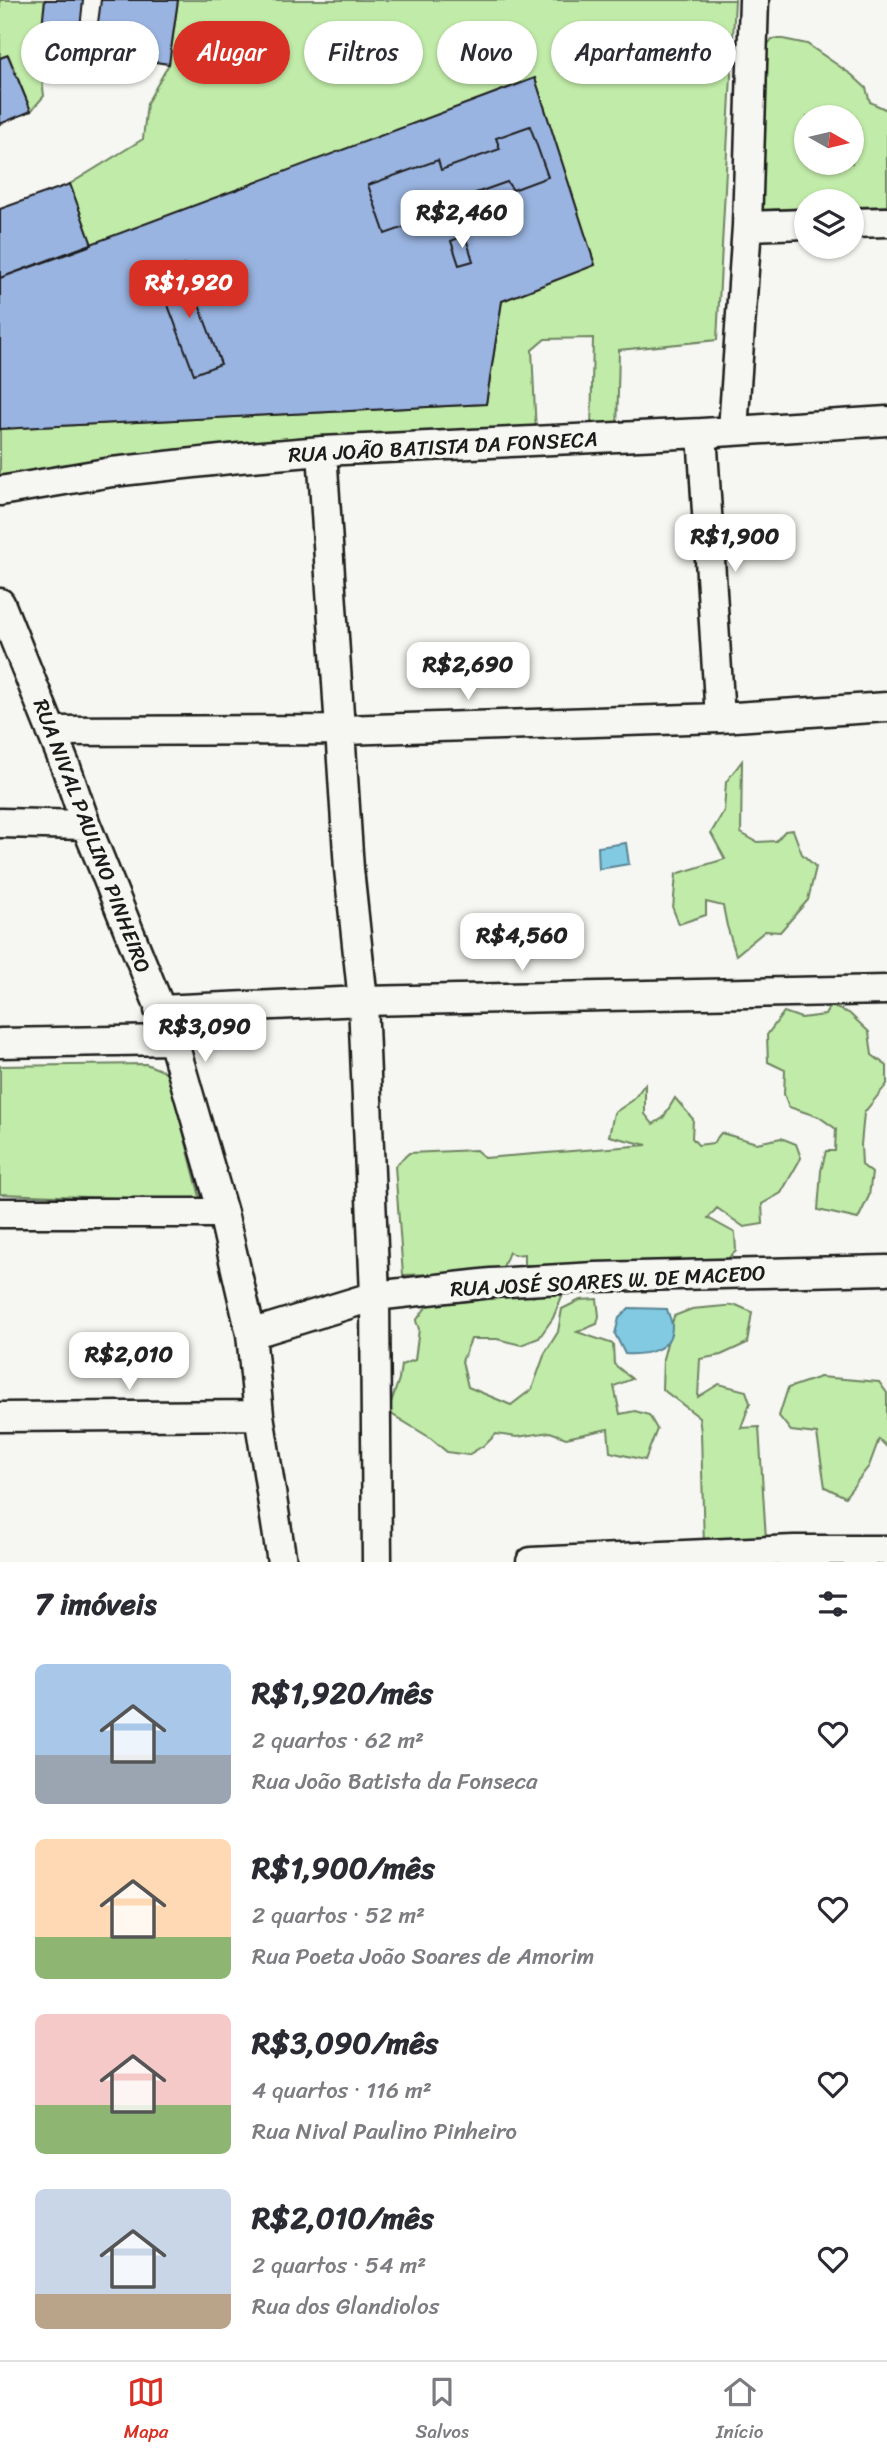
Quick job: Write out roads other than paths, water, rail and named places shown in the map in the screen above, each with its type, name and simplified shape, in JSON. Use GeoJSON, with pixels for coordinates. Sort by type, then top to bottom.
{"type":"FeatureCollection","features":[{"type":"Feature","properties":{"kind":"street"},"geometry":{"type":"LineString","coordinates":[[733,430],[747,226],[754,0]]}},
{"type":"Feature","properties":{"kind":"street"},"geometry":{"type":"LineString","coordinates":[[864,223],[887,222]]}},
{"type":"Feature","properties":{"kind":"street"},"geometry":{"type":"LineString","coordinates":[[747,226],[794,224]]}},
{"type":"Feature","properties":{"kind":"street","name":"RUA JOÃO BATISTA DA FONSECA"},"geometry":{"type":"LineString","coordinates":[[0,491],[112,472],[322,451],[702,433],[887,421]]}},
{"type":"Feature","properties":{"kind":"street"},"geometry":{"type":"LineString","coordinates":[[702,433],[720,718]]}},
{"type":"Feature","properties":{"kind":"street"},"geometry":{"type":"LineString","coordinates":[[322,451],[349,869],[363,1000],[375,1296],[377,1562]]}},
{"type":"Feature","properties":{"kind":"street","name":"RUA NIVAL PAULINO PINHEIRO"},"geometry":{"type":"LineString","coordinates":[[3,615],[173,1040],[223,1213],[251,1334],[259,1415],[282,1562]]}},
{"type":"Feature","properties":{"kind":"street"},"geometry":{"type":"LineString","coordinates":[[51,731],[342,730],[720,718],[887,707]]}},
{"type":"Feature","properties":{"kind":"street"},"geometry":{"type":"LineString","coordinates":[[0,823],[86,825]]}},
{"type":"Feature","properties":{"kind":"street"},"geometry":{"type":"LineString","coordinates":[[159,1010],[363,1000],[887,990]]}},
{"type":"Feature","properties":{"kind":"street"},"geometry":{"type":"LineString","coordinates":[[0,1044],[173,1040]]}},
{"type":"Feature","properties":{"kind":"street"},"geometry":{"type":"LineString","coordinates":[[0,1213],[223,1213]]}},
{"type":"Feature","properties":{"kind":"street","name":"RUA JOSÉ SOARES W. DE MACEDO"},"geometry":{"type":"LineString","coordinates":[[251,1334],[375,1296],[491,1283],[595,1277],[887,1270]]}},
{"type":"Feature","properties":{"kind":"street"},"geometry":{"type":"LineString","coordinates":[[0,1417],[259,1415]]}},
{"type":"Feature","properties":{"kind":"street"},"geometry":{"type":"LineString","coordinates":[[531,1562],[794,1550],[887,1550]]}},
{"type":"Feature","properties":{"kind":"water"},"geometry":{"type":"Polygon","coordinates":[[[626,843],[629,864],[599,869],[598,847],[626,843]]]}},
{"type":"Feature","properties":{"kind":"water"},"geometry":{"type":"Polygon","coordinates":[[[630,1308],[667,1309],[672,1326],[671,1335],[662,1347],[640,1354],[625,1354],[615,1334],[619,1318],[630,1308]]]}}]}
